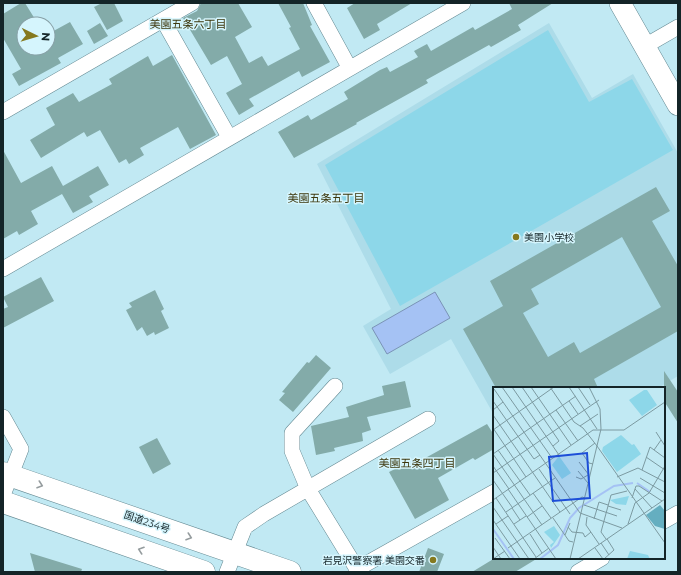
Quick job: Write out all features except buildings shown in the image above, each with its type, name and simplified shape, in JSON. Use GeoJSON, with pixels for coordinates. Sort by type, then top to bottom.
{"type":"FeatureCollection","features":[{"type":"Feature","properties":{"kind":"highway","name":"国道234号"},"geometry":{"type":"LineString","coordinates":[[7,474],[231,562],[290,572]]}},
{"type":"Feature","properties":{"kind":"highway"},"geometry":{"type":"LineString","coordinates":[[3,502],[204,572]]}},
{"type":"Feature","properties":{"kind":"street"},"geometry":{"type":"LineString","coordinates":[[3,112],[192,3]]}},
{"type":"Feature","properties":{"kind":"street"},"geometry":{"type":"LineString","coordinates":[[314,3],[349,67]]}},
{"type":"Feature","properties":{"kind":"street"},"geometry":{"type":"LineString","coordinates":[[3,269],[349,67],[463,3]]}},
{"type":"Feature","properties":{"kind":"street"},"geometry":{"type":"LineString","coordinates":[[620,3],[678,105]]}},
{"type":"Feature","properties":{"kind":"street"},"geometry":{"type":"LineString","coordinates":[[163,20],[229,137]]}},
{"type":"Feature","properties":{"kind":"street"},"geometry":{"type":"LineString","coordinates":[[645,46],[678,27]]}},
{"type":"Feature","properties":{"kind":"street"},"geometry":{"type":"LineString","coordinates":[[335,386],[292,433],[292,451],[308,489],[356,571],[493,493]]}},
{"type":"Feature","properties":{"kind":"street"},"geometry":{"type":"LineString","coordinates":[[3,417],[21,449],[7,474],[3,495]]}},
{"type":"Feature","properties":{"kind":"street"},"geometry":{"type":"LineString","coordinates":[[231,562],[245,527],[264,514],[428,419]]}},
{"type":"Feature","properties":{"kind":"street"},"geometry":{"type":"LineString","coordinates":[[665,520],[678,513]]}},
{"type":"Feature","properties":{"kind":"street"},"geometry":{"type":"LineString","coordinates":[[578,572],[600,559]]}},
{"type":"Feature","properties":{"kind":"shaded area","name":"美園小学校"},"geometry":{"type":"Polygon","coordinates":[[[549,23],[592,98],[633,74],[678,153],[678,376],[660,387],[493,387],[493,413],[451,339],[390,374],[363,326],[391,309],[317,164],[549,23]]]}},
{"type":"Feature","properties":{"kind":"shaded area"},"geometry":{"type":"Polygon","coordinates":[[[548,30],[589,102],[632,79],[673,150],[400,306],[325,165],[548,30]]]}},
{"type":"Feature","properties":{"kind":"shaded area"},"geometry":{"type":"Polygon","coordinates":[[[435,292],[450,318],[387,354],[372,328],[435,292]]]}},
{"type":"Feature","properties":{"kind":"place","name":"美園小学校"},"geometry":{"type":"Point","coordinates":[516,237]}},
{"type":"Feature","properties":{"kind":"place","name":"岩見沢警察署 美園交番"},"geometry":{"type":"Point","coordinates":[433,560]}},
{"type":"Feature","properties":{"kind":"district","name":"美園五条六丁目"},"geometry":{"type":"Point","coordinates":[188,24]}},
{"type":"Feature","properties":{"kind":"district","name":"美園五条五丁目"},"geometry":{"type":"Point","coordinates":[326,198]}},
{"type":"Feature","properties":{"kind":"district","name":"美園五条四丁目"},"geometry":{"type":"Point","coordinates":[417,463]}}]}
